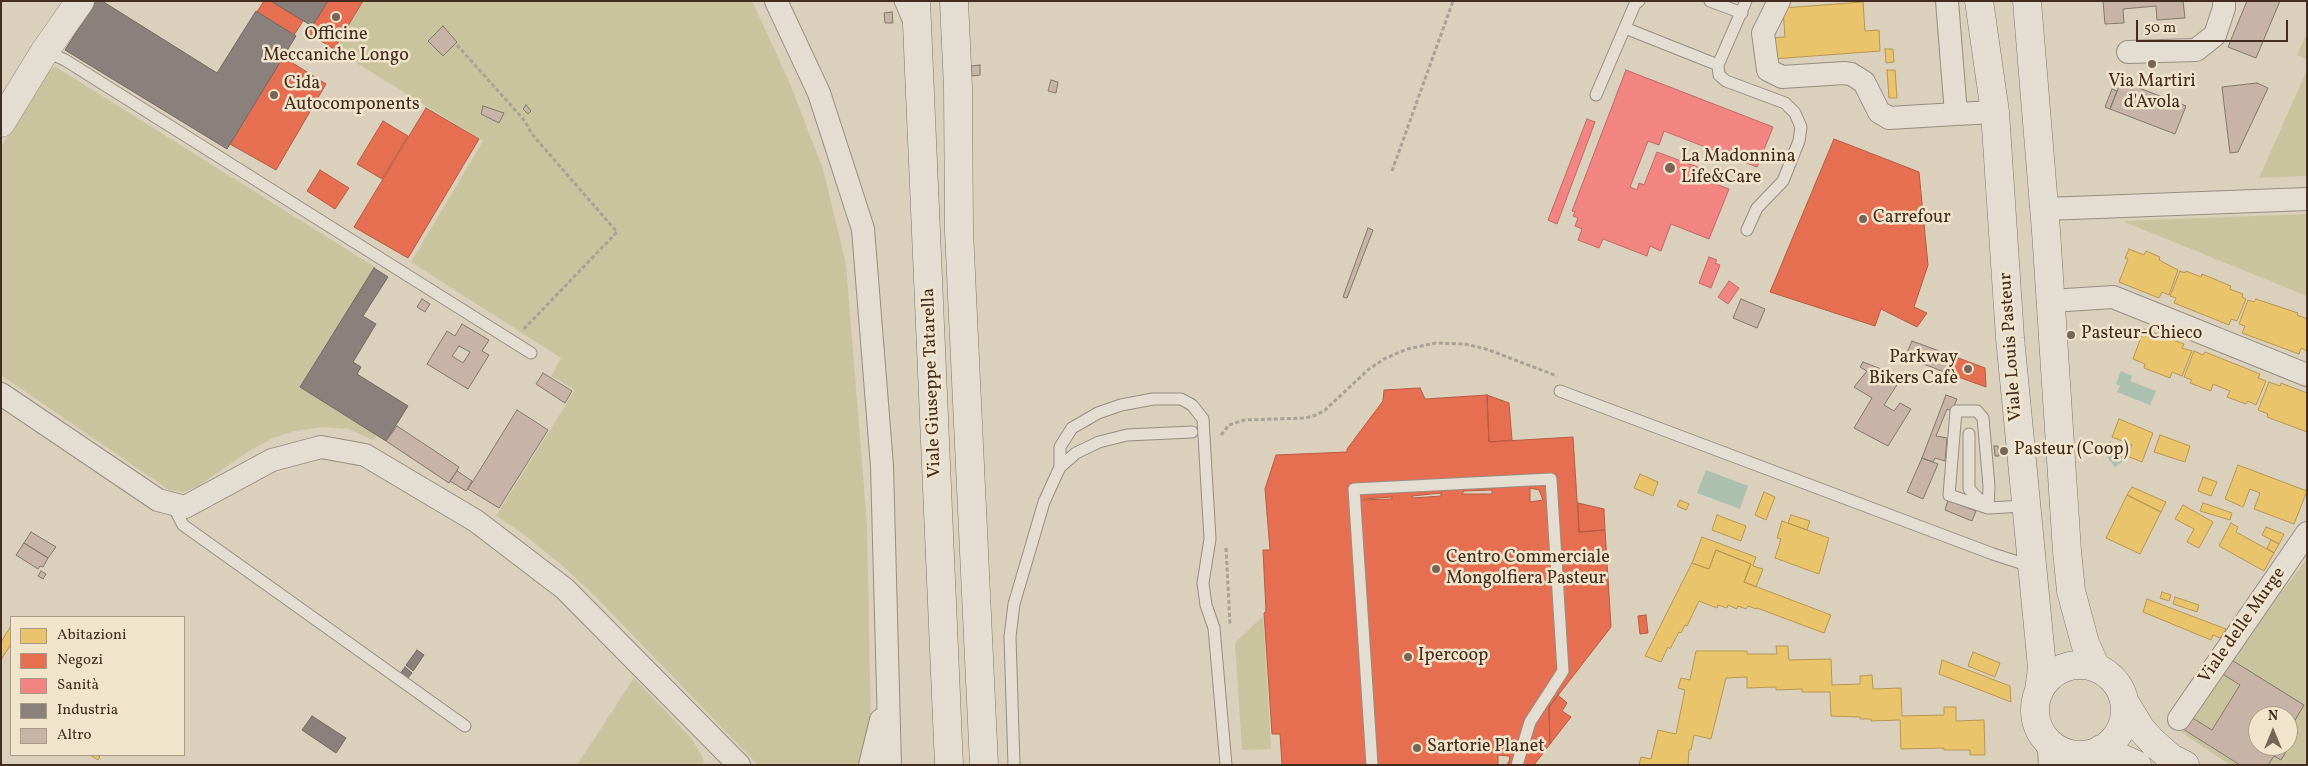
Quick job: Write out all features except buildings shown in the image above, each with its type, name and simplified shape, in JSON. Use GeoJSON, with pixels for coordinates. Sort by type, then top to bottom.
{"type":"FeatureCollection","features":[{"type":"Feature","properties":{"kind":"main road"},"geometry":{"type":"LineString","coordinates":[[1,123],[45,51],[80,1]]}},
{"type":"Feature","properties":{"kind":"main road","name":"Viale Giuseppe Tatarella"},"geometry":{"type":"LineString","coordinates":[[916,1],[950,765]]}},
{"type":"Feature","properties":{"kind":"main road","name":"Viale Giuseppe Tatarella"},"geometry":{"type":"LineString","coordinates":[[954,1],[958,88],[959,231],[984,765]]}},
{"type":"Feature","properties":{"kind":"main road","name":"Viale Louis Pasteur"},"geometry":{"type":"LineString","coordinates":[[1979,1],[1995,112],[2010,338],[2030,566],[2042,668],[2031,698]]}},
{"type":"Feature","properties":{"kind":"main road"},"geometry":{"type":"LineString","coordinates":[[1995,112],[1997,1]]}},
{"type":"Feature","properties":{"kind":"main road"},"geometry":{"type":"LineString","coordinates":[[2027,1],[2051,301],[2070,583],[2085,642],[2096,668]]}},
{"type":"Feature","properties":{"kind":"main road"},"geometry":{"type":"LineString","coordinates":[[2137,765],[2066,752],[2053,745],[2034,731],[2037,721],[2035,707],[2031,698],[2058,670],[2072,666],[2087,665],[2096,668],[2113,679],[2141,728],[2178,761]]}},
{"type":"Feature","properties":{"kind":"main road"},"geometry":{"type":"LineString","coordinates":[[2086,756],[2118,734],[2124,720],[2124,700]]}},
{"type":"Feature","properties":{"kind":"street"},"geometry":{"type":"LineString","coordinates":[[776,1],[819,93],[863,229],[882,466],[886,700],[890,739],[890,765]]}},
{"type":"Feature","properties":{"kind":"street"},"geometry":{"type":"LineString","coordinates":[[1779,1],[1763,34],[1768,70],[1782,77],[1851,74],[1864,82],[1879,112],[1889,118],[1995,112]]}},
{"type":"Feature","properties":{"kind":"street"},"geometry":{"type":"LineString","coordinates":[[1947,1],[1956,114]]}},
{"type":"Feature","properties":{"kind":"street"},"geometry":{"type":"LineString","coordinates":[[2128,52],[2196,50],[2215,35],[2224,8],[2224,1]]}},
{"type":"Feature","properties":{"kind":"street"},"geometry":{"type":"LineString","coordinates":[[2044,209],[2307,198]]}},
{"type":"Feature","properties":{"kind":"street"},"geometry":{"type":"LineString","coordinates":[[2051,301],[2113,297],[2307,375]]}},
{"type":"Feature","properties":{"kind":"street"},"geometry":{"type":"LineString","coordinates":[[1,394],[158,500],[185,507],[272,460],[321,447],[365,455],[476,521],[565,589],[722,757],[739,765]]}},
{"type":"Feature","properties":{"kind":"street","name":"Viale delle Murge"},"geometry":{"type":"LineString","coordinates":[[2178,719],[2307,533]]}},
{"type":"Feature","properties":{"kind":"street"},"geometry":{"type":"LineString","coordinates":[[870,765],[886,700]]}},
{"type":"Feature","properties":{"kind":"street"},"geometry":{"type":"LineString","coordinates":[[2034,731],[2049,750],[2050,765]]}},
{"type":"Feature","properties":{"kind":"lane"},"geometry":{"type":"LineString","coordinates":[[900,1],[918,36]]}},
{"type":"Feature","properties":{"kind":"lane"},"geometry":{"type":"LineString","coordinates":[[1596,95],[1639,1]]}},
{"type":"Feature","properties":{"kind":"lane"},"geometry":{"type":"LineString","coordinates":[[1710,1],[1742,13]]}},
{"type":"Feature","properties":{"kind":"lane"},"geometry":{"type":"LineString","coordinates":[[1746,1],[1718,64],[1719,75],[1726,81],[1785,103],[1796,113],[1801,127],[1799,141],[1783,181],[1757,208],[1747,230]]}},
{"type":"Feature","properties":{"kind":"lane"},"geometry":{"type":"LineString","coordinates":[[1625,28],[1718,64]]}},
{"type":"Feature","properties":{"kind":"lane"},"geometry":{"type":"LineString","coordinates":[[45,51],[66,60],[531,353]]}},
{"type":"Feature","properties":{"kind":"lane"},"geometry":{"type":"LineString","coordinates":[[1560,391],[1993,554],[2030,566]]}},
{"type":"Feature","properties":{"kind":"lane"},"geometry":{"type":"LineString","coordinates":[[1060,467],[1060,447],[1072,428],[1098,413],[1122,405],[1153,399],[1181,399],[1192,405],[1203,420],[1210,539],[1203,583],[1206,605],[1214,628],[1226,765]]}},
{"type":"Feature","properties":{"kind":"lane"},"geometry":{"type":"LineString","coordinates":[[1988,508],[1989,486],[1982,418],[1977,411],[1956,411],[1949,495],[1988,508],[2025,506]]}},
{"type":"Feature","properties":{"kind":"lane"},"geometry":{"type":"LineString","coordinates":[[1014,765],[1010,638],[1014,604],[1044,502],[1060,467],[1076,453],[1098,442],[1127,435],[1192,432]]}},
{"type":"Feature","properties":{"kind":"lane"},"geometry":{"type":"LineString","coordinates":[[1970,434],[1969,489],[1988,508]]}},
{"type":"Feature","properties":{"kind":"lane"},"geometry":{"type":"LineString","coordinates":[[1372,765],[1354,489],[1551,479],[1563,671],[1530,722],[1517,765]]}},
{"type":"Feature","properties":{"kind":"lane"},"geometry":{"type":"LineString","coordinates":[[172,504],[183,525],[465,726]]}},
{"type":"Feature","properties":{"kind":"path"},"geometry":{"type":"LineString","coordinates":[[1392,172],[1453,1]]}},
{"type":"Feature","properties":{"kind":"path"},"geometry":{"type":"LineString","coordinates":[[457,45],[525,121],[532,133],[617,232],[525,326],[514,342]]}},
{"type":"Feature","properties":{"kind":"path"},"geometry":{"type":"LineString","coordinates":[[2031,698],[2034,731]]}},
{"type":"Feature","properties":{"kind":"shaded area"},"geometry":{"type":"Polygon","coordinates":[[[364,1],[752,1],[788,79],[823,169],[846,264],[867,525],[871,730],[863,765],[758,765],[596,597],[565,568],[522,533],[496,516],[575,390],[551,376],[561,358],[411,262],[483,141],[334,49],[364,1]]]}},
{"type":"Feature","properties":{"kind":"shaded area"},"geometry":{"type":"Polygon","coordinates":[[[2307,33],[2307,60],[2297,55],[2307,33]]]}},
{"type":"Feature","properties":{"kind":"shaded area"},"geometry":{"type":"Polygon","coordinates":[[[56,67],[375,267],[300,387],[377,435],[373,440],[349,429],[323,427],[294,431],[273,438],[249,451],[197,487],[182,492],[169,490],[1,375],[1,147],[49,68],[56,67]]]}},
{"type":"Feature","properties":{"kind":"shaded area"},"geometry":{"type":"Polygon","coordinates":[[[2307,70],[2307,176],[2259,178],[2307,70]]]}},
{"type":"Feature","properties":{"kind":"shaded area"},"geometry":{"type":"Polygon","coordinates":[[[2307,214],[2307,296],[2122,221],[2307,214]]]}},
{"type":"Feature","properties":{"kind":"shaded area"},"geometry":{"type":"Polygon","coordinates":[[[2121,371],[2132,376],[2130,381],[2156,391],[2150,405],[2117,392],[2120,386],[2116,384],[2121,371]]]}},
{"type":"Feature","properties":{"kind":"shaded area"},"geometry":{"type":"Polygon","coordinates":[[[2110,441],[2125,460],[2115,467],[2100,448],[2110,441]]]}},
{"type":"Feature","properties":{"kind":"shaded area"},"geometry":{"type":"Polygon","coordinates":[[[1706,470],[1748,486],[1740,509],[1697,493],[1706,470]]]}},
{"type":"Feature","properties":{"kind":"shaded area"},"geometry":{"type":"Polygon","coordinates":[[[2307,559],[2307,765],[2230,765],[2181,732],[2232,656],[2307,559]]]}},
{"type":"Feature","properties":{"kind":"shaded area"},"geometry":{"type":"Polygon","coordinates":[[[1263,616],[1271,749],[1242,750],[1235,643],[1263,616]]]}},
{"type":"Feature","properties":{"kind":"shaded area"},"geometry":{"type":"Polygon","coordinates":[[[634,678],[692,739],[702,756],[704,765],[577,765],[634,678]]]}},
{"type":"Feature","properties":{"kind":"place","name":"Officine Meccaniche Longo"},"geometry":{"type":"Point","coordinates":[336,17]}},
{"type":"Feature","properties":{"kind":"place","name":"Via Martiri d'Avola"},"geometry":{"type":"Point","coordinates":[2152,64]}},
{"type":"Feature","properties":{"kind":"place","name":"Cida Autocomponents"},"geometry":{"type":"Point","coordinates":[274,95]}},
{"type":"Feature","properties":{"kind":"place","name":"La Madonnina Life&Care"},"geometry":{"type":"Point","coordinates":[1670,168]}},
{"type":"Feature","properties":{"kind":"place","name":"Carrefour"},"geometry":{"type":"Point","coordinates":[1863,219]}},
{"type":"Feature","properties":{"kind":"place","name":"Pasteur-Chieco"},"geometry":{"type":"Point","coordinates":[2071,335]}},
{"type":"Feature","properties":{"kind":"place","name":"Parkway Bikers Cafè"},"geometry":{"type":"Point","coordinates":[1968,369]}},
{"type":"Feature","properties":{"kind":"place","name":"Pasteur (Coop)"},"geometry":{"type":"Point","coordinates":[2004,451]}},
{"type":"Feature","properties":{"kind":"place","name":"Centro Commerciale Mongolfiera Pasteur"},"geometry":{"type":"Point","coordinates":[1436,569]}},
{"type":"Feature","properties":{"kind":"place","name":"Ipercoop"},"geometry":{"type":"Point","coordinates":[1408,657]}},
{"type":"Feature","properties":{"kind":"place","name":"Sartorie Planet"},"geometry":{"type":"Point","coordinates":[1417,748]}}]}
